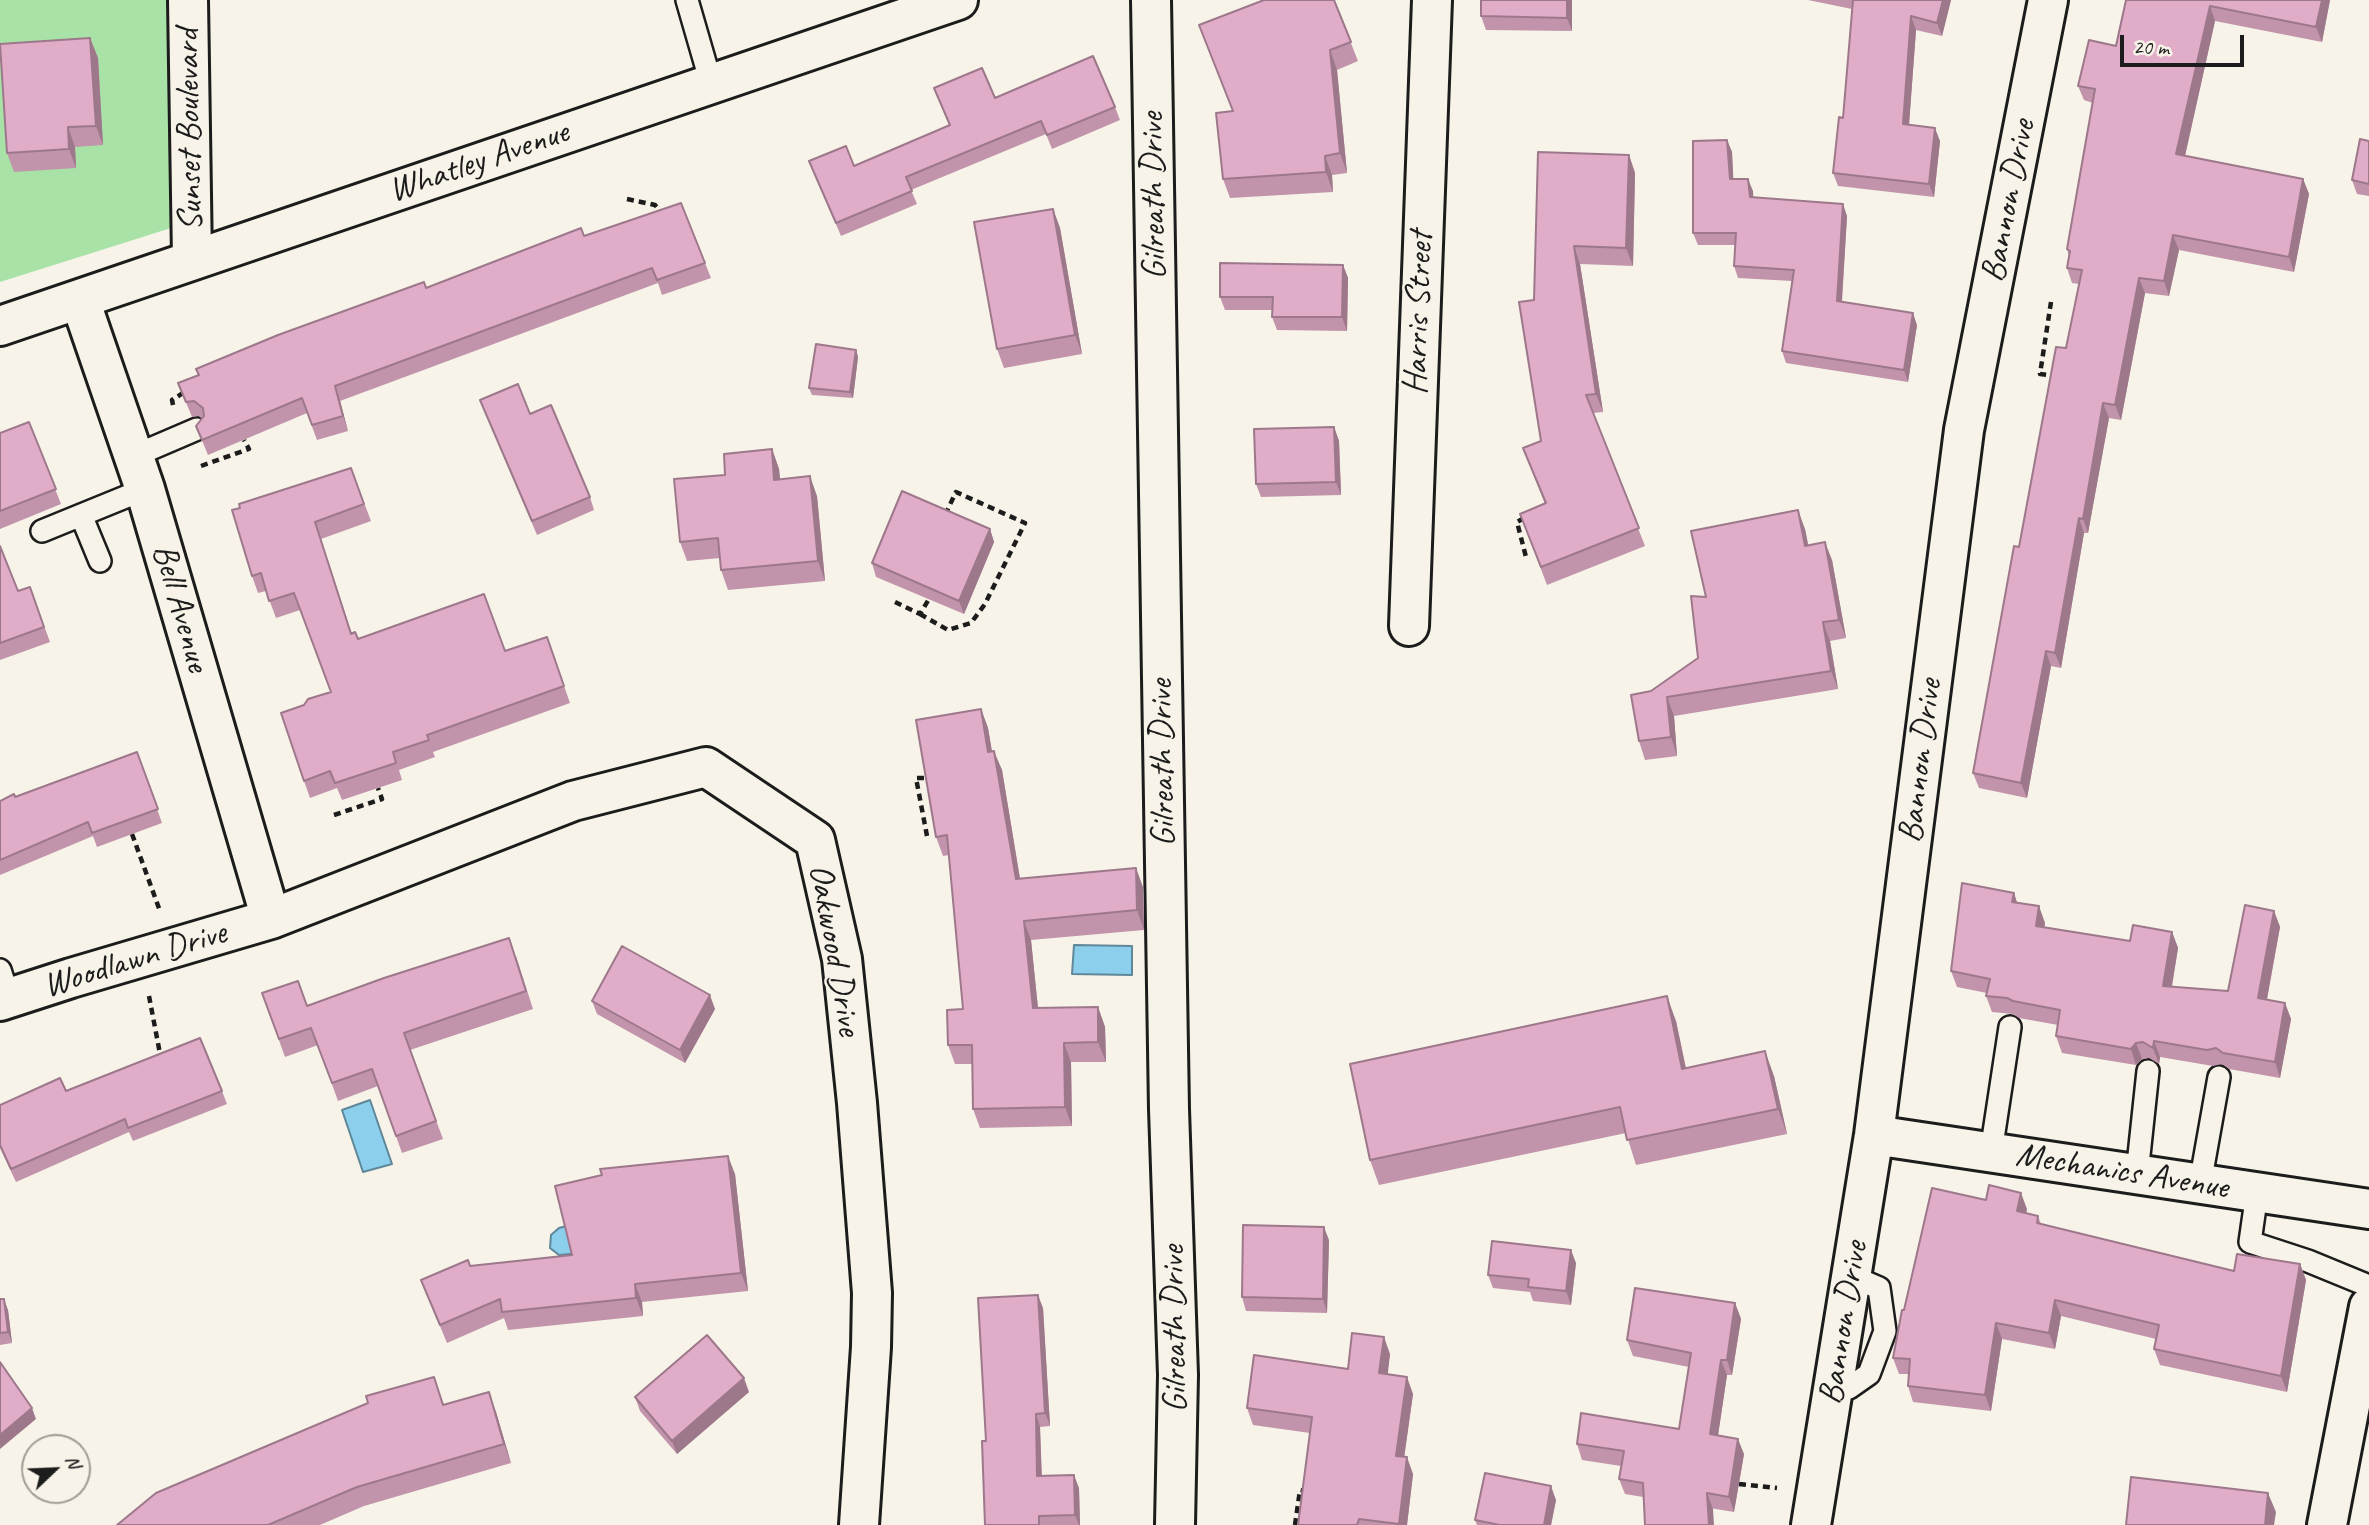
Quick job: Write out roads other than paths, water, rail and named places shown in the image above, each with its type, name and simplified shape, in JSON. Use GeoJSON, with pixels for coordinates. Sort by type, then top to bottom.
{"type":"FeatureCollection","features":[{"type":"Feature","properties":{"kind":"street","name":"Sunset Boulevard"},"geometry":{"type":"LineString","coordinates":[[188,0],[192,259]]}},
{"type":"Feature","properties":{"kind":"street","name":"Whatley Avenue"},"geometry":{"type":"LineString","coordinates":[[0,326],[958,0]]}},
{"type":"Feature","properties":{"kind":"street","name":"Gilreath Drive"},"geometry":{"type":"LineString","coordinates":[[1151,0],[1169,1109],[1178,1375],[1175,1525]]}},
{"type":"Feature","properties":{"kind":"street","name":"Harris Street"},"geometry":{"type":"LineString","coordinates":[[1409,626],[1432,0]]}},
{"type":"Feature","properties":{"kind":"street","name":"Bannon Drive"},"geometry":{"type":"LineString","coordinates":[[1811,1525],[1874,1135],[1964,430],[2048,0]]}},
{"type":"Feature","properties":{"kind":"street","name":"Bell Avenue"},"geometry":{"type":"LineString","coordinates":[[80,300],[140,472],[271,919]]}},
{"type":"Feature","properties":{"kind":"street","name":"Oakwood Drive"},"geometry":{"type":"LineString","coordinates":[[271,919],[573,801],[706,767],[815,840],[842,959],[872,1293],[859,1525]]}},
{"type":"Feature","properties":{"kind":"street","name":"Woodlawn Drive"},"geometry":{"type":"LineString","coordinates":[[3,990],[157,952],[271,919]]}},
{"type":"Feature","properties":{"kind":"street","name":"Mechanics Avenue"},"geometry":{"type":"LineString","coordinates":[[1874,1135],[2369,1209]]}},
{"type":"Feature","properties":{"kind":"street"},"geometry":{"type":"LineString","coordinates":[[2326,1525],[2369,1307]]}},
{"type":"Feature","properties":{"kind":"lane"},"geometry":{"type":"LineString","coordinates":[[687,0],[711,83]]}},
{"type":"Feature","properties":{"kind":"lane"},"geometry":{"type":"LineString","coordinates":[[42,531],[81,515],[189,433]]}},
{"type":"Feature","properties":{"kind":"lane"},"geometry":{"type":"LineString","coordinates":[[81,515],[100,561]]}},
{"type":"Feature","properties":{"kind":"lane"},"geometry":{"type":"LineString","coordinates":[[1991,1152],[2010,1027]]}},
{"type":"Feature","properties":{"kind":"lane"},"geometry":{"type":"LineString","coordinates":[[2137,1174],[2148,1071]]}},
{"type":"Feature","properties":{"kind":"lane"},"geometry":{"type":"LineString","coordinates":[[2200,1184],[2219,1077]]}},
{"type":"Feature","properties":{"kind":"lane"},"geometry":{"type":"LineString","coordinates":[[2258,1193],[2250,1242],[2308,1261],[2369,1286]]}},
{"type":"Feature","properties":{"kind":"water"},"geometry":{"type":"Polygon","coordinates":[[[1074,945],[1132,946],[1132,975],[1072,974],[1074,945]]]}},
{"type":"Feature","properties":{"kind":"water"},"geometry":{"type":"Polygon","coordinates":[[[370,1100],[392,1164],[363,1172],[342,1110],[370,1100]]]}},
{"type":"Feature","properties":{"kind":"water"},"geometry":{"type":"Polygon","coordinates":[[[585,1221],[583,1253],[559,1255],[550,1248],[551,1235],[559,1228],[585,1221]]]}}]}
